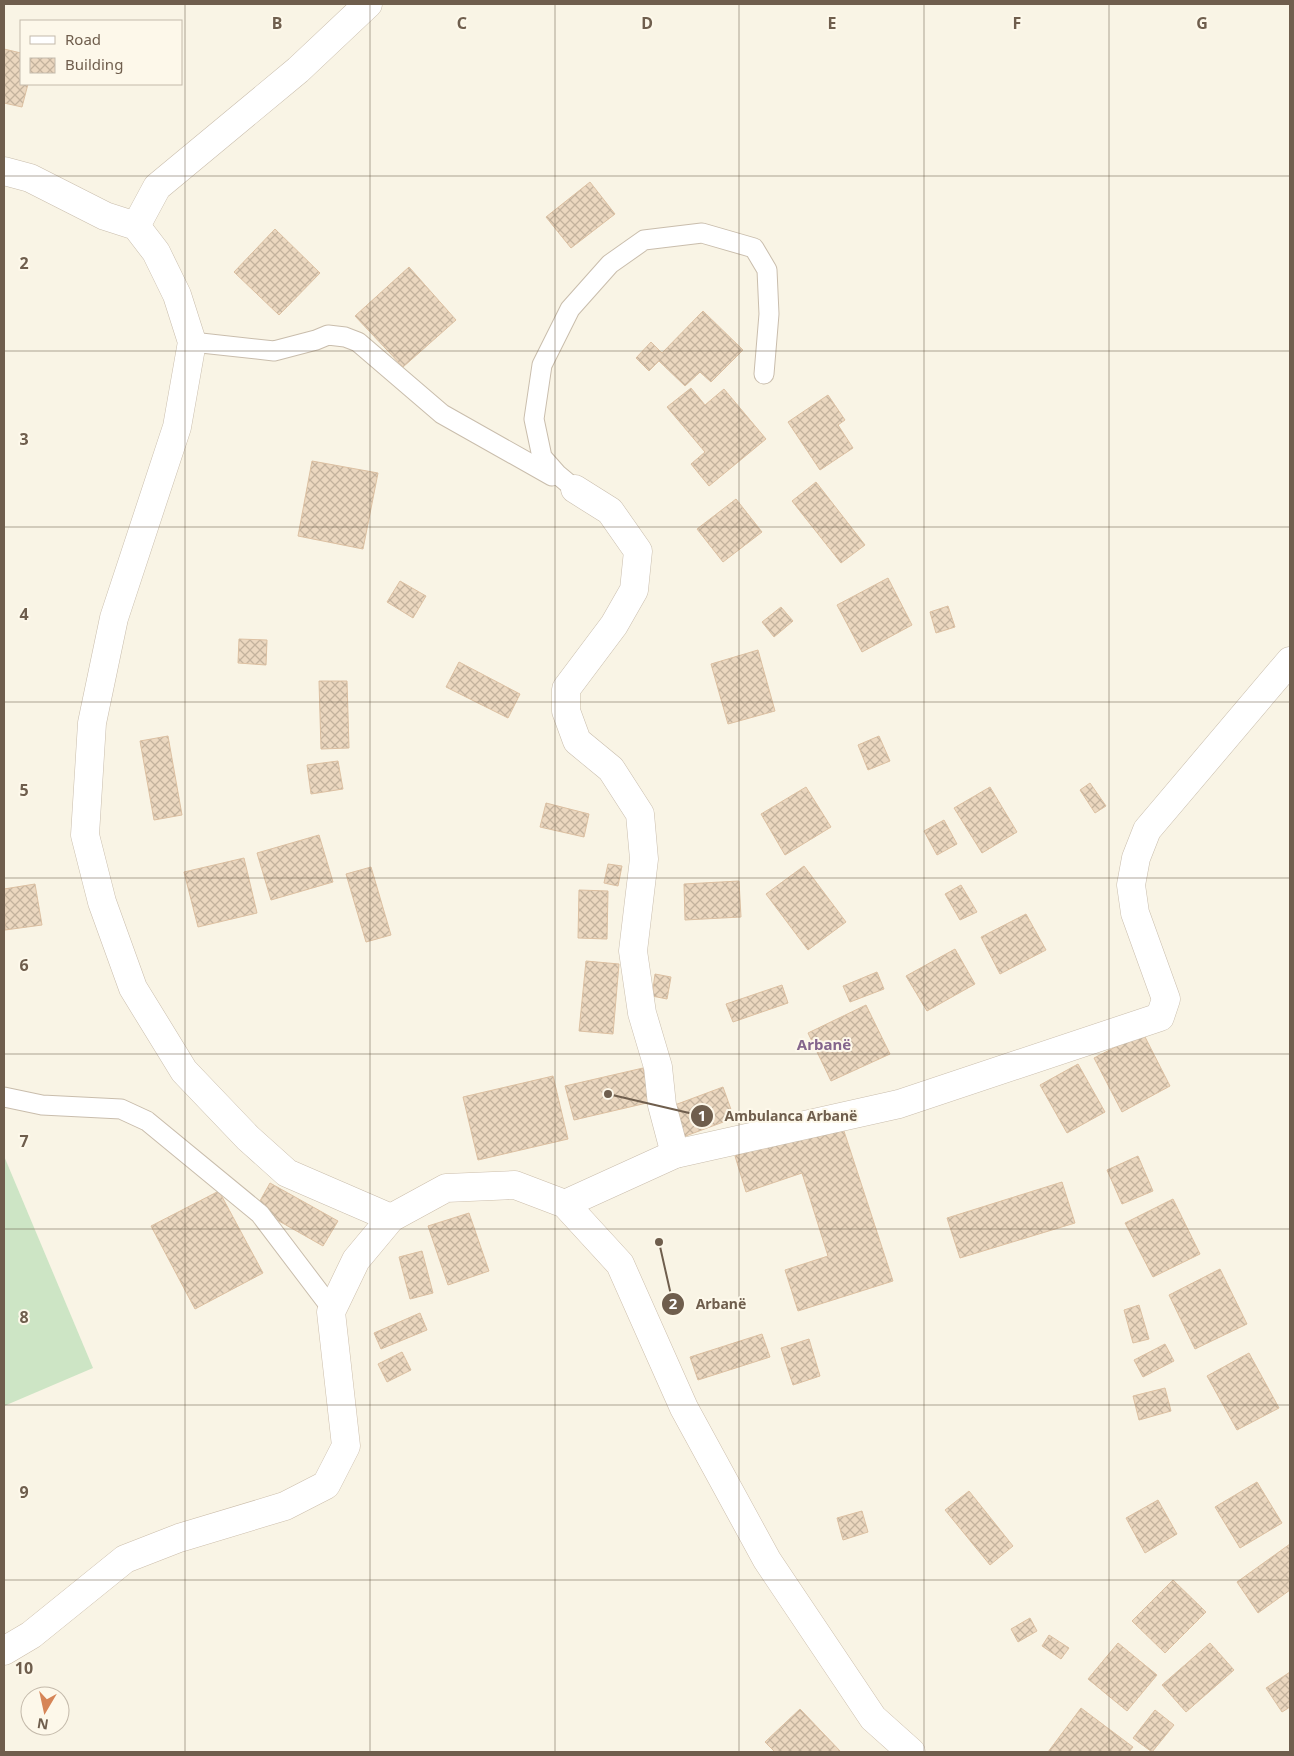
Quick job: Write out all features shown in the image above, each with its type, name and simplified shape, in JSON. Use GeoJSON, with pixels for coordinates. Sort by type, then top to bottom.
{"type":"FeatureCollection","features":[{"type":"Feature","properties":{"kind":"street"},"geometry":{"type":"LineString","coordinates":[[136,226],[157,187],[298,70],[368,4]]}},
{"type":"Feature","properties":{"kind":"street"},"geometry":{"type":"LineString","coordinates":[[4,171],[30,178],[105,216],[136,226],[156,252],[177,295],[192,342],[177,427],[114,618],[92,723],[84,835],[102,902],[132,988],[184,1071],[248,1138],[287,1173],[391,1218]]}},
{"type":"Feature","properties":{"kind":"street"},"geometry":{"type":"LineString","coordinates":[[575,489],[610,511],[638,551],[634,590],[614,625],[566,689],[566,710],[577,741],[611,769],[640,814],[644,859],[633,951],[642,1013],[658,1067],[662,1105],[675,1154]]}},
{"type":"Feature","properties":{"kind":"street"},"geometry":{"type":"LineString","coordinates":[[565,1204],[675,1154],[899,1104],[1160,1017],[1166,999],[1135,913],[1130,885],[1136,858],[1147,830],[1290,661]]}},
{"type":"Feature","properties":{"kind":"street"},"geometry":{"type":"LineString","coordinates":[[4,1652],[31,1635],[125,1558],[179,1538],[285,1506],[326,1485],[346,1446],[330,1312],[356,1260],[391,1218],[446,1188],[514,1185],[565,1204],[620,1264],[684,1408],[767,1560],[873,1718],[911,1752]]}},
{"type":"Feature","properties":{"kind":"lane"},"geometry":{"type":"LineString","coordinates":[[575,489],[557,474],[542,457],[534,420],[542,365],[570,309],[610,264],[644,240],[702,233],[754,248],[767,270],[769,314],[764,374]]}},
{"type":"Feature","properties":{"kind":"lane"},"geometry":{"type":"LineString","coordinates":[[192,342],[274,351],[328,335],[345,337],[358,342],[442,414],[575,489]]}},
{"type":"Feature","properties":{"kind":"lane"},"geometry":{"type":"LineString","coordinates":[[4,1097],[42,1105],[121,1109],[147,1121],[260,1214],[332,1309]]}},
{"type":"Feature","properties":{"kind":"green space"},"geometry":{"type":"Polygon","coordinates":[[[4,1156],[93,1368],[4,1406],[4,1156]]]}},
{"type":"Feature","properties":{"kind":"building"},"geometry":{"type":"Polygon","coordinates":[[[4,49],[20,53],[20,85],[28,85],[22,107],[4,103],[4,49]]]}},
{"type":"Feature","properties":{"kind":"building"},"geometry":{"type":"Polygon","coordinates":[[[590,182],[615,214],[571,248],[546,217],[590,182]]]}},
{"type":"Feature","properties":{"kind":"building"},"geometry":{"type":"Polygon","coordinates":[[[275,229],[320,273],[279,315],[234,272],[275,229]]]}},
{"type":"Feature","properties":{"kind":"building"},"geometry":{"type":"Polygon","coordinates":[[[409,267],[456,320],[403,367],[355,316],[409,267]]]}},
{"type":"Feature","properties":{"kind":"building"},"geometry":{"type":"Polygon","coordinates":[[[703,311],[743,350],[711,382],[700,372],[685,386],[659,361],[649,371],[636,358],[651,342],[662,353],[703,311]]]}},
{"type":"Feature","properties":{"kind":"building"},"geometry":{"type":"Polygon","coordinates":[[[691,388],[705,405],[724,389],[766,439],[709,486],[691,464],[705,452],[667,407],[691,388]]]}},
{"type":"Feature","properties":{"kind":"building"},"geometry":{"type":"Polygon","coordinates":[[[828,395],[845,420],[838,425],[853,448],[820,470],[788,422],[828,395]]]}},
{"type":"Feature","properties":{"kind":"building"},"geometry":{"type":"Polygon","coordinates":[[[312,461],[378,473],[363,549],[298,536],[312,461]]]}},
{"type":"Feature","properties":{"kind":"building"},"geometry":{"type":"Polygon","coordinates":[[[816,482],[865,545],[841,563],[792,501],[816,482]]]}},
{"type":"Feature","properties":{"kind":"building"},"geometry":{"type":"Polygon","coordinates":[[[736,499],[762,532],[723,562],[697,529],[736,499]]]}},
{"type":"Feature","properties":{"kind":"building"},"geometry":{"type":"Polygon","coordinates":[[[888,578],[912,625],[862,652],[837,605],[888,578]]]}},
{"type":"Feature","properties":{"kind":"building"},"geometry":{"type":"Polygon","coordinates":[[[400,581],[426,596],[413,618],[387,602],[400,581]]]}},
{"type":"Feature","properties":{"kind":"building"},"geometry":{"type":"Polygon","coordinates":[[[948,606],[955,627],[936,633],[930,612],[948,606]]]}},
{"type":"Feature","properties":{"kind":"building"},"geometry":{"type":"Polygon","coordinates":[[[781,607],[793,621],[774,637],[762,622],[781,607]]]}},
{"type":"Feature","properties":{"kind":"building"},"geometry":{"type":"Polygon","coordinates":[[[239,639],[267,640],[266,665],[238,663],[239,639]]]}},
{"type":"Feature","properties":{"kind":"building"},"geometry":{"type":"Polygon","coordinates":[[[758,650],[775,711],[728,724],[711,664],[758,650]]]}},
{"type":"Feature","properties":{"kind":"building"},"geometry":{"type":"Polygon","coordinates":[[[459,662],[520,694],[508,718],[446,687],[459,662]]]}},
{"type":"Feature","properties":{"kind":"building"},"geometry":{"type":"Polygon","coordinates":[[[319,681],[347,681],[349,748],[321,749],[319,681]]]}},
{"type":"Feature","properties":{"kind":"building"},"geometry":{"type":"Polygon","coordinates":[[[168,736],[182,815],[154,820],[140,741],[168,736]]]}},
{"type":"Feature","properties":{"kind":"building"},"geometry":{"type":"Polygon","coordinates":[[[879,736],[890,761],[868,770],[858,745],[879,736]]]}},
{"type":"Feature","properties":{"kind":"building"},"geometry":{"type":"Polygon","coordinates":[[[338,761],[343,789],[311,794],[307,765],[338,761]]]}},
{"type":"Feature","properties":{"kind":"building"},"geometry":{"type":"Polygon","coordinates":[[[1090,783],[1106,806],[1095,813],[1080,790],[1090,783]]]}},
{"type":"Feature","properties":{"kind":"building"},"geometry":{"type":"Polygon","coordinates":[[[806,787],[831,827],[785,855],[761,814],[806,787]]]}},
{"type":"Feature","properties":{"kind":"building"},"geometry":{"type":"Polygon","coordinates":[[[990,787],[1017,832],[982,853],[954,808],[990,787]]]}},
{"type":"Feature","properties":{"kind":"building"},"geometry":{"type":"Polygon","coordinates":[[[546,803],[589,814],[584,837],[540,827],[546,803]]]}},
{"type":"Feature","properties":{"kind":"building"},"geometry":{"type":"Polygon","coordinates":[[[944,820],[957,844],[937,855],[924,831],[944,820]]]}},
{"type":"Feature","properties":{"kind":"building"},"geometry":{"type":"Polygon","coordinates":[[[319,835],[333,882],[271,900],[257,853],[319,835]]]}},
{"type":"Feature","properties":{"kind":"building"},"geometry":{"type":"Polygon","coordinates":[[[244,858],[257,913],[198,927],[184,872],[244,858]]]}},
{"type":"Feature","properties":{"kind":"building"},"geometry":{"type":"Polygon","coordinates":[[[608,864],[622,866],[618,886],[604,883],[608,864]]]}},
{"type":"Feature","properties":{"kind":"building"},"geometry":{"type":"Polygon","coordinates":[[[804,866],[846,922],[808,950],[766,894],[804,866]]]}},
{"type":"Feature","properties":{"kind":"building"},"geometry":{"type":"Polygon","coordinates":[[[371,867],[391,935],[366,942],[346,874],[371,867]]]}},
{"type":"Feature","properties":{"kind":"building"},"geometry":{"type":"Polygon","coordinates":[[[739,881],[741,917],[685,920],[684,884],[739,881]]]}},
{"type":"Feature","properties":{"kind":"building"},"geometry":{"type":"Polygon","coordinates":[[[35,884],[42,925],[5,930],[4,889],[35,884]]]}},
{"type":"Feature","properties":{"kind":"building"},"geometry":{"type":"Polygon","coordinates":[[[961,885],[977,912],[960,920],[945,894],[961,885]]]}},
{"type":"Feature","properties":{"kind":"building"},"geometry":{"type":"Polygon","coordinates":[[[579,890],[608,891],[607,939],[578,938],[579,890]]]}},
{"type":"Feature","properties":{"kind":"building"},"geometry":{"type":"Polygon","coordinates":[[[1026,914],[1046,950],[1000,974],[981,937],[1026,914]]]}},
{"type":"Feature","properties":{"kind":"building"},"geometry":{"type":"Polygon","coordinates":[[[955,949],[975,984],[927,1011],[906,976],[955,949]]]}},
{"type":"Feature","properties":{"kind":"building"},"geometry":{"type":"Polygon","coordinates":[[[586,961],[619,964],[613,1034],[579,1031],[586,961]]]}},
{"type":"Feature","properties":{"kind":"building"},"geometry":{"type":"Polygon","coordinates":[[[877,972],[884,989],[850,1002],[843,986],[877,972]]]}},
{"type":"Feature","properties":{"kind":"building"},"geometry":{"type":"Polygon","coordinates":[[[655,974],[671,977],[667,999],[652,996],[655,974]]]}},
{"type":"Feature","properties":{"kind":"building"},"geometry":{"type":"Polygon","coordinates":[[[782,985],[788,1003],[733,1022],[726,1004],[782,985]]]}},
{"type":"Feature","properties":{"kind":"building"},"geometry":{"type":"Polygon","coordinates":[[[866,1005],[890,1054],[831,1081],[808,1033],[866,1005]]]}},
{"type":"Feature","properties":{"kind":"building"},"geometry":{"type":"Polygon","coordinates":[[[1143,1033],[1170,1086],[1122,1112],[1094,1058],[1143,1033]]]}},
{"type":"Feature","properties":{"kind":"building"},"geometry":{"type":"Polygon","coordinates":[[[1078,1064],[1105,1112],[1067,1133],[1040,1085],[1078,1064]]]}},
{"type":"Feature","properties":{"kind":"building"},"geometry":{"type":"Polygon","coordinates":[[[643,1068],[651,1102],[574,1120],[565,1086],[643,1068]]]}},
{"type":"Feature","properties":{"kind":"building"},"geometry":{"type":"Polygon","coordinates":[[[553,1076],[568,1139],[478,1160],[463,1097],[553,1076]]]}},
{"type":"Feature","properties":{"kind":"building"},"geometry":{"type":"Polygon","coordinates":[[[723,1087],[734,1118],[683,1137],[672,1106],[723,1087]]]}},
{"type":"Feature","properties":{"kind":"building"},"geometry":{"type":"Polygon","coordinates":[[[841,1122],[893,1281],[798,1311],[785,1270],[828,1256],[802,1173],[746,1192],[735,1156],[841,1122]]]}},
{"type":"Feature","properties":{"kind":"building"},"geometry":{"type":"Polygon","coordinates":[[[1138,1156],[1153,1191],[1122,1204],[1107,1170],[1138,1156]]]}},
{"type":"Feature","properties":{"kind":"building"},"geometry":{"type":"Polygon","coordinates":[[[1062,1182],[1075,1223],[960,1258],[947,1218],[1062,1182]]]}},
{"type":"Feature","properties":{"kind":"building"},"geometry":{"type":"Polygon","coordinates":[[[270,1183],[338,1221],[323,1246],[256,1208],[270,1183]]]}},
{"type":"Feature","properties":{"kind":"building"},"geometry":{"type":"Polygon","coordinates":[[[219,1191],[263,1273],[195,1309],[151,1226],[219,1191]]]}},
{"type":"Feature","properties":{"kind":"building"},"geometry":{"type":"Polygon","coordinates":[[[1173,1199],[1200,1254],[1153,1277],[1125,1223],[1173,1199]]]}},
{"type":"Feature","properties":{"kind":"building"},"geometry":{"type":"Polygon","coordinates":[[[469,1213],[489,1271],[448,1285],[428,1226],[469,1213]]]}},
{"type":"Feature","properties":{"kind":"building"},"geometry":{"type":"Polygon","coordinates":[[[422,1251],[433,1293],[410,1299],[399,1257],[422,1251]]]}},
{"type":"Feature","properties":{"kind":"building"},"geometry":{"type":"Polygon","coordinates":[[[1220,1269],[1247,1324],[1195,1349],[1169,1295],[1220,1269]]]}},
{"type":"Feature","properties":{"kind":"building"},"geometry":{"type":"Polygon","coordinates":[[[1139,1305],[1149,1339],[1133,1343],[1124,1310],[1139,1305]]]}},
{"type":"Feature","properties":{"kind":"building"},"geometry":{"type":"Polygon","coordinates":[[[420,1313],[427,1330],[381,1349],[374,1333],[420,1313]]]}},
{"type":"Feature","properties":{"kind":"building"},"geometry":{"type":"Polygon","coordinates":[[[762,1334],[770,1357],[698,1380],[690,1357],[762,1334]]]}},
{"type":"Feature","properties":{"kind":"building"},"geometry":{"type":"Polygon","coordinates":[[[809,1339],[820,1376],[793,1385],[781,1348],[809,1339]]]}},
{"type":"Feature","properties":{"kind":"building"},"geometry":{"type":"Polygon","coordinates":[[[1165,1344],[1174,1361],[1143,1377],[1134,1360],[1165,1344]]]}},
{"type":"Feature","properties":{"kind":"building"},"geometry":{"type":"Polygon","coordinates":[[[402,1352],[411,1370],[387,1382],[378,1364],[402,1352]]]}},
{"type":"Feature","properties":{"kind":"building"},"geometry":{"type":"Polygon","coordinates":[[[1249,1353],[1279,1408],[1237,1430],[1207,1376],[1249,1353]]]}},
{"type":"Feature","properties":{"kind":"building"},"geometry":{"type":"Polygon","coordinates":[[[1165,1388],[1171,1411],[1139,1420],[1133,1396],[1165,1388]]]}},
{"type":"Feature","properties":{"kind":"building"},"geometry":{"type":"Polygon","coordinates":[[[1257,1482],[1282,1523],[1240,1548],[1215,1507],[1257,1482]]]}},
{"type":"Feature","properties":{"kind":"building"},"geometry":{"type":"Polygon","coordinates":[[[969,1491],[1013,1546],[990,1565],[945,1510],[969,1491]]]}},
{"type":"Feature","properties":{"kind":"building"},"geometry":{"type":"Polygon","coordinates":[[[1158,1500],[1177,1534],[1145,1553],[1126,1518],[1158,1500]]]}},
{"type":"Feature","properties":{"kind":"building"},"geometry":{"type":"Polygon","coordinates":[[[862,1511],[868,1532],[843,1540],[837,1518],[862,1511]]]}},
{"type":"Feature","properties":{"kind":"building"},"geometry":{"type":"Polygon","coordinates":[[[1290,1544],[1290,1590],[1258,1613],[1237,1582],[1290,1544]]]}},
{"type":"Feature","properties":{"kind":"building"},"geometry":{"type":"Polygon","coordinates":[[[1173,1580],[1206,1612],[1165,1653],[1132,1621],[1173,1580]]]}},
{"type":"Feature","properties":{"kind":"building"},"geometry":{"type":"Polygon","coordinates":[[[1030,1618],[1037,1631],[1018,1642],[1011,1629],[1030,1618]]]}},
{"type":"Feature","properties":{"kind":"building"},"geometry":{"type":"Polygon","coordinates":[[[1049,1635],[1069,1648],[1061,1659],[1042,1646],[1049,1635]]]}},
{"type":"Feature","properties":{"kind":"building"},"geometry":{"type":"Polygon","coordinates":[[[1118,1643],[1157,1675],[1127,1711],[1088,1679],[1118,1643]]]}},
{"type":"Feature","properties":{"kind":"building"},"geometry":{"type":"Polygon","coordinates":[[[1210,1643],[1234,1670],[1186,1712],[1162,1685],[1210,1643]]]}},
{"type":"Feature","properties":{"kind":"building"},"geometry":{"type":"Polygon","coordinates":[[[1290,1672],[1290,1707],[1282,1712],[1266,1688],[1290,1672]]]}},
{"type":"Feature","properties":{"kind":"building"},"geometry":{"type":"Polygon","coordinates":[[[1081,1708],[1133,1747],[1129,1752],[1048,1752],[1081,1708]]]}},
{"type":"Feature","properties":{"kind":"building"},"geometry":{"type":"Polygon","coordinates":[[[800,1709],[841,1752],[775,1752],[765,1742],[800,1709]]]}},
{"type":"Feature","properties":{"kind":"building"},"geometry":{"type":"Polygon","coordinates":[[[1155,1710],[1174,1725],[1152,1752],[1133,1738],[1155,1710]]]}},
{"type":"Feature","properties":{"kind":"place","name":"Ambulanca Arbanë"},"geometry":{"type":"Point","coordinates":[608,1094]}},
{"type":"Feature","properties":{"kind":"place","name":"Arbanë"},"geometry":{"type":"Point","coordinates":[659,1242]}},
{"type":"Feature","properties":{"kind":"district","name":"Arbanë"},"geometry":{"type":"Point","coordinates":[824,1045]}}]}
